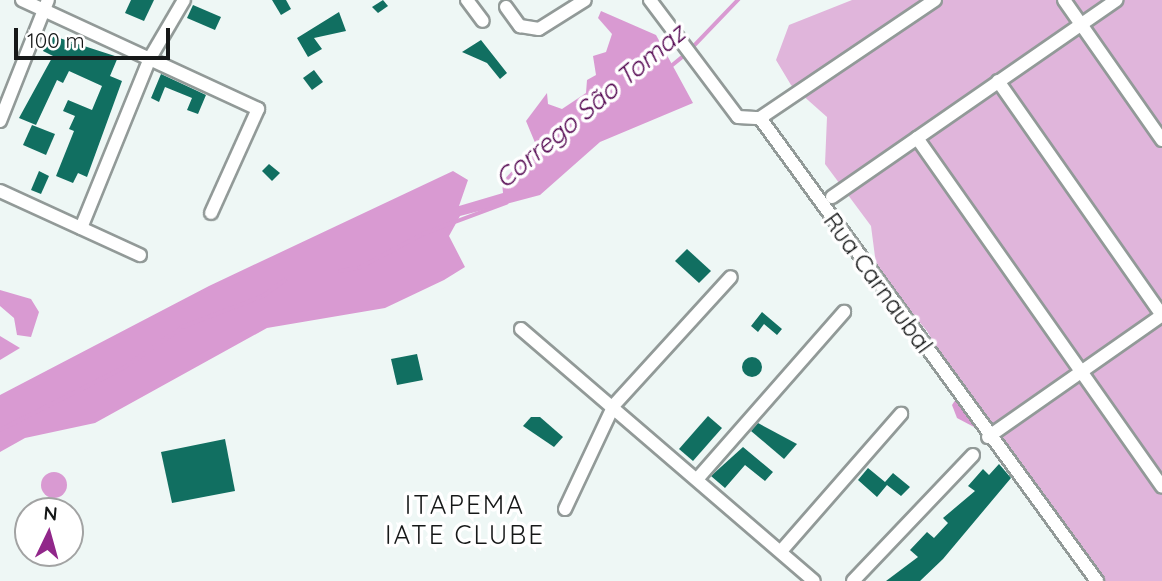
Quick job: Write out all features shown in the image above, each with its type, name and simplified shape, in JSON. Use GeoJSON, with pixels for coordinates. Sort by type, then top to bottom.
{"type":"FeatureCollection","features":[{"type":"Feature","properties":{"kind":"street"},"geometry":{"type":"LineString","coordinates":[[22,0],[46,5],[258,109],[211,213]]}},
{"type":"Feature","properties":{"kind":"street"},"geometry":{"type":"LineString","coordinates":[[81,228],[150,58],[184,0]]}},
{"type":"Feature","properties":{"kind":"street"},"geometry":{"type":"LineString","coordinates":[[467,0],[483,21]]}},
{"type":"Feature","properties":{"kind":"street"},"geometry":{"type":"LineString","coordinates":[[506,7],[520,26],[539,29],[585,0]]}},
{"type":"Feature","properties":{"kind":"street"},"geometry":{"type":"LineString","coordinates":[[650,0],[738,117],[760,118],[935,0]]}},
{"type":"Feature","properties":{"kind":"street"},"geometry":{"type":"LineString","coordinates":[[1064,0],[1162,140]]}},
{"type":"Feature","properties":{"kind":"street"},"geometry":{"type":"LineString","coordinates":[[832,197],[1116,0]]}},
{"type":"Feature","properties":{"kind":"street"},"geometry":{"type":"LineString","coordinates":[[0,121],[46,5]]}},
{"type":"Feature","properties":{"kind":"street"},"geometry":{"type":"LineString","coordinates":[[988,437],[1162,315],[998,81]]}},
{"type":"Feature","properties":{"kind":"street","name":"Rua Carnaubal"},"geometry":{"type":"LineString","coordinates":[[760,118],[988,437],[1097,581]]}},
{"type":"Feature","properties":{"kind":"street"},"geometry":{"type":"LineString","coordinates":[[917,138],[1162,487]]}},
{"type":"Feature","properties":{"kind":"street"},"geometry":{"type":"LineString","coordinates":[[0,191],[140,255]]}},
{"type":"Feature","properties":{"kind":"street"},"geometry":{"type":"LineString","coordinates":[[565,509],[614,405],[731,277]]}},
{"type":"Feature","properties":{"kind":"street"},"geometry":{"type":"LineString","coordinates":[[699,477],[844,312]]}},
{"type":"Feature","properties":{"kind":"street"},"geometry":{"type":"LineString","coordinates":[[521,329],[699,477],[814,581]]}},
{"type":"Feature","properties":{"kind":"street"},"geometry":{"type":"LineString","coordinates":[[782,550],[901,414]]}},
{"type":"Feature","properties":{"kind":"street"},"geometry":{"type":"LineString","coordinates":[[853,581],[973,456]]}},
{"type":"Feature","properties":{"kind":"shaded area"},"geometry":{"type":"Polygon","coordinates":[[[852,0],[1162,0],[1162,581],[1089,581],[1003,466],[927,331],[877,272],[871,226],[825,164],[827,117],[791,85],[776,60],[789,25],[852,0]]]}},
{"type":"Feature","properties":{"kind":"shaded area"},"geometry":{"type":"Polygon","coordinates":[[[601,11],[656,35],[693,103],[600,142],[540,195],[460,216],[449,236],[465,267],[444,280],[385,308],[267,328],[95,423],[25,438],[0,452],[0,395],[209,286],[453,171],[468,180],[459,206],[503,193],[502,182],[536,145],[526,121],[547,93],[548,104],[562,109],[586,93],[587,80],[596,75],[593,56],[606,52],[612,34],[598,18],[601,11]]]}},
{"type":"Feature","properties":{"kind":"shaded area"},"geometry":{"type":"Polygon","coordinates":[[[0,290],[31,299],[39,312],[31,337],[17,335],[14,318],[0,306],[0,290]]]}},
{"type":"Feature","properties":{"kind":"shaded area"},"geometry":{"type":"Polygon","coordinates":[[[0,336],[20,348],[0,360],[0,336]]]}},
{"type":"Feature","properties":{"kind":"shaded area"},"geometry":{"type":"Polygon","coordinates":[[[958,396],[978,425],[974,427],[957,418],[952,405],[958,396]]]}},
{"type":"Feature","properties":{"kind":"shaded area"},"geometry":{"type":"Polygon","coordinates":[[[49,473],[59,473],[66,480],[66,490],[59,497],[49,497],[42,490],[42,480],[49,473]]]}},
{"type":"Feature","properties":{"kind":"building"},"geometry":{"type":"Polygon","coordinates":[[[131,0],[154,0],[144,21],[125,13],[131,0]]]}},
{"type":"Feature","properties":{"kind":"building"},"geometry":{"type":"Polygon","coordinates":[[[272,0],[286,0],[291,9],[281,15],[272,0]]]}},
{"type":"Feature","properties":{"kind":"building"},"geometry":{"type":"Polygon","coordinates":[[[383,0],[388,6],[378,13],[372,7],[383,0]]]}},
{"type":"Feature","properties":{"kind":"building"},"geometry":{"type":"Polygon","coordinates":[[[193,5],[221,17],[215,30],[187,18],[193,5]]]}},
{"type":"Feature","properties":{"kind":"building"},"geometry":{"type":"Polygon","coordinates":[[[339,12],[346,31],[314,38],[322,49],[308,57],[297,38],[339,12]]]}},
{"type":"Feature","properties":{"kind":"building"},"geometry":{"type":"Polygon","coordinates":[[[50,35],[118,57],[110,76],[122,81],[87,177],[78,173],[73,183],[56,176],[74,131],[69,129],[75,116],[63,111],[68,100],[92,110],[102,86],[69,71],[63,83],[57,80],[36,125],[19,118],[53,56],[43,51],[50,35]]]}},
{"type":"Feature","properties":{"kind":"building"},"geometry":{"type":"Polygon","coordinates":[[[481,40],[507,73],[500,79],[487,63],[462,52],[481,40]]]}},
{"type":"Feature","properties":{"kind":"building"},"geometry":{"type":"Polygon","coordinates":[[[314,70],[323,82],[312,90],[303,78],[314,70]]]}},
{"type":"Feature","properties":{"kind":"building"},"geometry":{"type":"Polygon","coordinates":[[[161,74],[206,95],[198,114],[187,110],[192,98],[165,87],[159,102],[151,98],[161,74]]]}},
{"type":"Feature","properties":{"kind":"building"},"geometry":{"type":"Polygon","coordinates":[[[32,125],[55,134],[46,155],[23,145],[32,125]]]}},
{"type":"Feature","properties":{"kind":"building"},"geometry":{"type":"Polygon","coordinates":[[[269,164],[280,173],[272,181],[262,171],[269,164]]]}},
{"type":"Feature","properties":{"kind":"building"},"geometry":{"type":"Polygon","coordinates":[[[39,171],[49,176],[41,194],[31,190],[39,171]]]}},
{"type":"Feature","properties":{"kind":"building"},"geometry":{"type":"Polygon","coordinates":[[[687,249],[711,271],[699,283],[675,261],[687,249]]]}},
{"type":"Feature","properties":{"kind":"building"},"geometry":{"type":"Polygon","coordinates":[[[762,312],[782,329],[777,335],[764,324],[758,332],[751,326],[762,312]]]}},
{"type":"Feature","properties":{"kind":"building"},"geometry":{"type":"Polygon","coordinates":[[[417,354],[423,380],[397,385],[391,359],[417,354]]]}},
{"type":"Feature","properties":{"kind":"building"},"geometry":{"type":"Polygon","coordinates":[[[752,357],[759,360],[762,367],[759,374],[752,377],[745,374],[742,367],[745,360],[752,357]]]}},
{"type":"Feature","properties":{"kind":"building"},"geometry":{"type":"Polygon","coordinates":[[[708,416],[722,428],[693,461],[679,449],[708,416]]]}},
{"type":"Feature","properties":{"kind":"building"},"geometry":{"type":"Polygon","coordinates":[[[531,417],[540,417],[563,437],[554,447],[523,426],[531,417]]]}},
{"type":"Feature","properties":{"kind":"building"},"geometry":{"type":"Polygon","coordinates":[[[758,423],[797,444],[784,459],[751,431],[758,423]]]}},
{"type":"Feature","properties":{"kind":"building"},"geometry":{"type":"Polygon","coordinates":[[[225,439],[235,491],[172,503],[161,452],[225,439]]]}},
{"type":"Feature","properties":{"kind":"building"},"geometry":{"type":"Polygon","coordinates":[[[743,447],[773,472],[765,481],[745,465],[725,488],[711,476],[743,447]]]}},
{"type":"Feature","properties":{"kind":"building"},"geometry":{"type":"Polygon","coordinates":[[[999,464],[1011,478],[943,559],[920,581],[886,581],[918,557],[910,550],[927,532],[934,538],[948,523],[943,518],[975,491],[968,486],[983,469],[989,475],[999,464]]]}},
{"type":"Feature","properties":{"kind":"building"},"geometry":{"type":"Polygon","coordinates":[[[868,468],[885,482],[893,473],[910,487],[901,496],[887,485],[877,497],[858,480],[868,468]]]}},
{"type":"Feature","properties":{"kind":"waterway","name":"Corrego São Tomaz"},"geometry":{"type":"LineString","coordinates":[[691,49],[738,0]]}},
{"type":"Feature","properties":{"kind":"waterway","name":"Corrego São Tomaz"},"geometry":{"type":"LineString","coordinates":[[670,67],[686,54]]}},
{"type":"Feature","properties":{"kind":"waterway","name":"Corrego São Tomaz"},"geometry":{"type":"LineString","coordinates":[[340,271],[359,268],[423,234],[506,203]]}},
{"type":"Feature","properties":{"kind":"waterway","name":"Corrego São Tomaz"},"geometry":{"type":"LineString","coordinates":[[0,430],[125,367],[183,327],[263,296],[285,280]]}},
{"type":"Feature","properties":{"kind":"district","name":"ITAPEMA IATE CLUBE"},"geometry":{"type":"Point","coordinates":[465,520]}}]}
